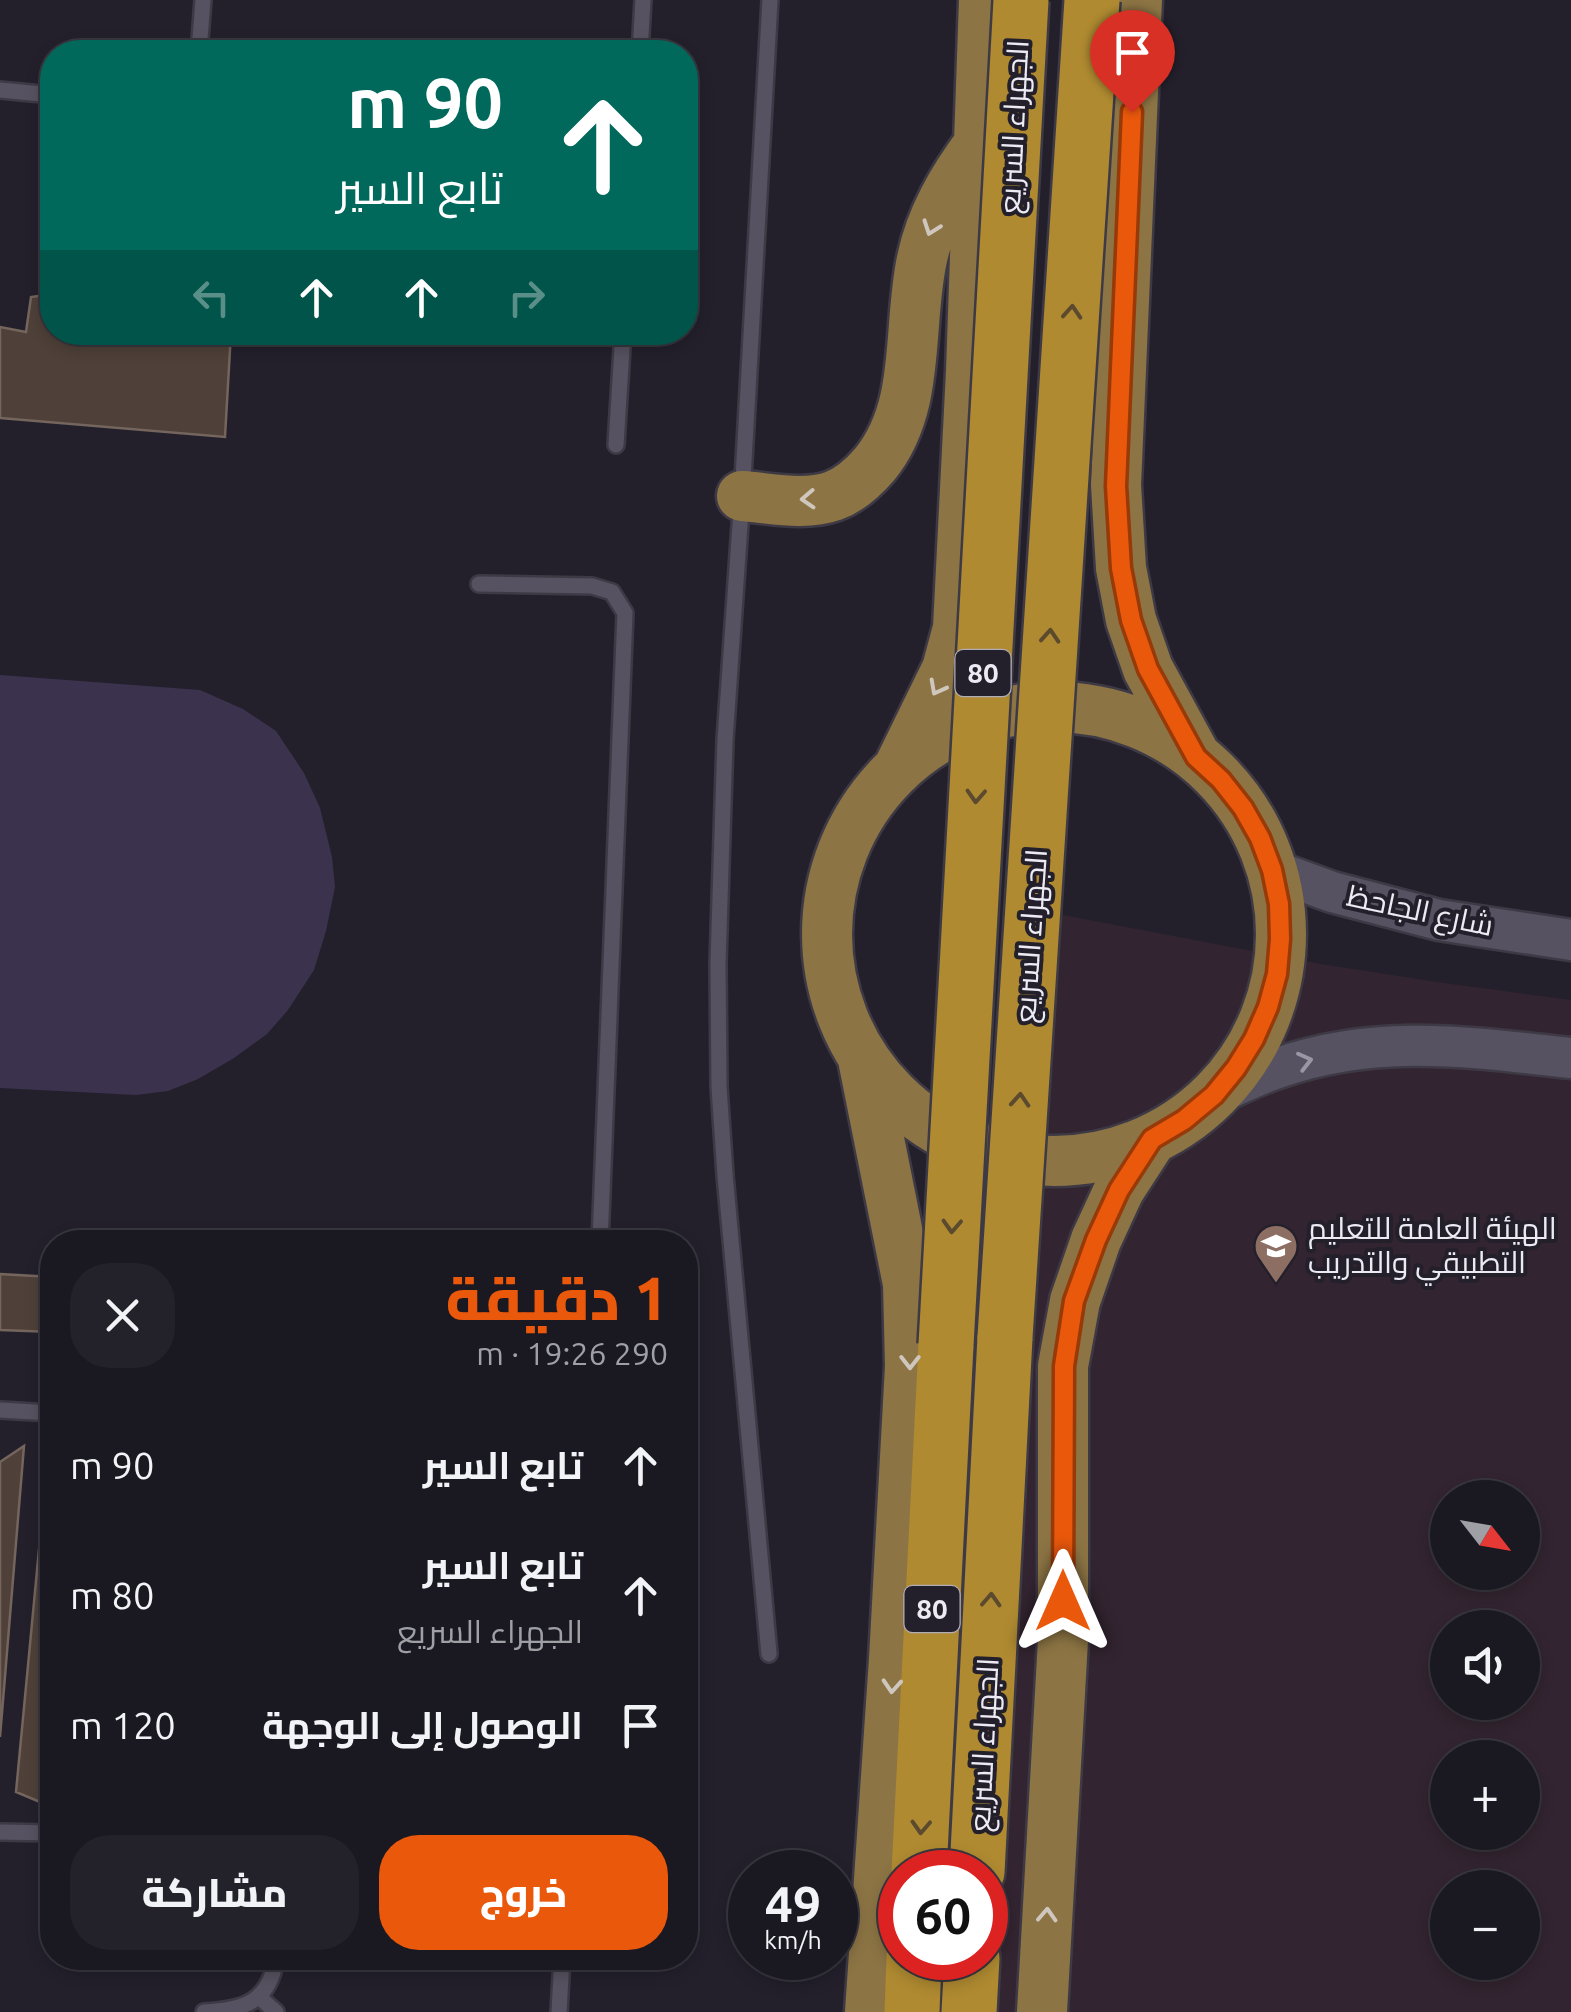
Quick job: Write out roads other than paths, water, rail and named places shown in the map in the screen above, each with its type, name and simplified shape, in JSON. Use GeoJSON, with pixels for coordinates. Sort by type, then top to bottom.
{"type":"FeatureCollection","features":[{"type":"Feature","properties":{"kind":"highway","name":"الجهراء السريع"},"geometry":{"type":"LineString","coordinates":[[920,1850],[1021,0]]}},
{"type":"Feature","properties":{"kind":"highway","name":"الجهراء السريع"},"geometry":{"type":"LineString","coordinates":[[978,1850],[1005,1337],[1092,0]]}},
{"type":"Feature","properties":{"kind":"highway"},"geometry":{"type":"LineString","coordinates":[[912,2012],[913,1980]]}},
{"type":"Feature","properties":{"kind":"highway"},"geometry":{"type":"LineString","coordinates":[[970,2012],[971,1980]]}},
{"type":"Feature","properties":{"kind":"main road","name":"الجهراء السريع"},"geometry":{"type":"LineString","coordinates":[[897,771],[947,669],[958,628],[984,0]]}},
{"type":"Feature","properties":{"kind":"main road"},"geometry":{"type":"LineString","coordinates":[[1137,0],[1116,486],[1121,568],[1131,620],[1148,669],[1196,757]]}},
{"type":"Feature","properties":{"kind":"main road"},"geometry":{"type":"LineString","coordinates":[[742,496],[804,501],[833,497],[861,481],[881,456],[906,399],[922,256],[952,183],[979,144]]}},
{"type":"Feature","properties":{"kind":"main road"},"geometry":{"type":"LineString","coordinates":[[1026,709],[1098,711],[1166,736],[1196,757],[1221,780],[1260,838],[1279,904],[1280,939],[1273,990],[1254,1039],[1236,1068],[1214,1095],[1184,1120],[1152,1139],[1082,1160],[1009,1158],[942,1133],[912,1112],[863,1059],[847,1028],[828,961],[831,892],[840,858],[873,797],[925,748],[956,730],[990,716],[1026,709]]}},
{"type":"Feature","properties":{"kind":"main road"},"geometry":{"type":"LineString","coordinates":[[863,1059],[908,1284],[910,1366],[870,2012]]}},
{"type":"Feature","properties":{"kind":"main road"},"geometry":{"type":"LineString","coordinates":[[1042,2012],[1063,1640],[1064,1366],[1074,1301],[1096,1240],[1119,1190],[1152,1139]]}},
{"type":"Feature","properties":{"kind":"street","name":"شارع الجاحظ"},"geometry":{"type":"LineString","coordinates":[[1272,870],[1332,892],[1440,920],[1571,940]]}},
{"type":"Feature","properties":{"kind":"street"},"geometry":{"type":"LineString","coordinates":[[1214,1095],[1280,1067],[1379,1046],[1434,1044],[1571,1058]]}},
{"type":"Feature","properties":{"kind":"lane"},"geometry":{"type":"LineString","coordinates":[[200,40],[203,0]]}},
{"type":"Feature","properties":{"kind":"lane"},"geometry":{"type":"LineString","coordinates":[[641,40],[644,0]]}},
{"type":"Feature","properties":{"kind":"lane"},"geometry":{"type":"LineString","coordinates":[[768,1654],[718,1087],[718,963],[725,740],[770,0]]}},
{"type":"Feature","properties":{"kind":"lane"},"geometry":{"type":"LineString","coordinates":[[0,90],[40,94]]}},
{"type":"Feature","properties":{"kind":"lane"},"geometry":{"type":"LineString","coordinates":[[616,445],[621,345]]}},
{"type":"Feature","properties":{"kind":"lane"},"geometry":{"type":"LineString","coordinates":[[479,584],[592,586],[612,592],[626,612],[600,1230]]}},
{"type":"Feature","properties":{"kind":"lane"},"geometry":{"type":"LineString","coordinates":[[0,1410],[40,1412]]}},
{"type":"Feature","properties":{"kind":"lane"},"geometry":{"type":"LineString","coordinates":[[0,1832],[40,1834]]}},
{"type":"Feature","properties":{"kind":"lane"},"geometry":{"type":"LineString","coordinates":[[204,2012],[234,2010],[259,1997],[273,1970]]}},
{"type":"Feature","properties":{"kind":"lane"},"geometry":{"type":"LineString","coordinates":[[559,2012],[561,1970]]}},
{"type":"Feature","properties":{"kind":"lane"},"geometry":{"type":"LineString","coordinates":[[259,1997],[276,2012]]}},
{"type":"Feature","properties":{"kind":"place","name":"الهيئة العامة للتعليم التطبيقي والتدريب"},"geometry":{"type":"Point","coordinates":[1276,1284]}}]}
